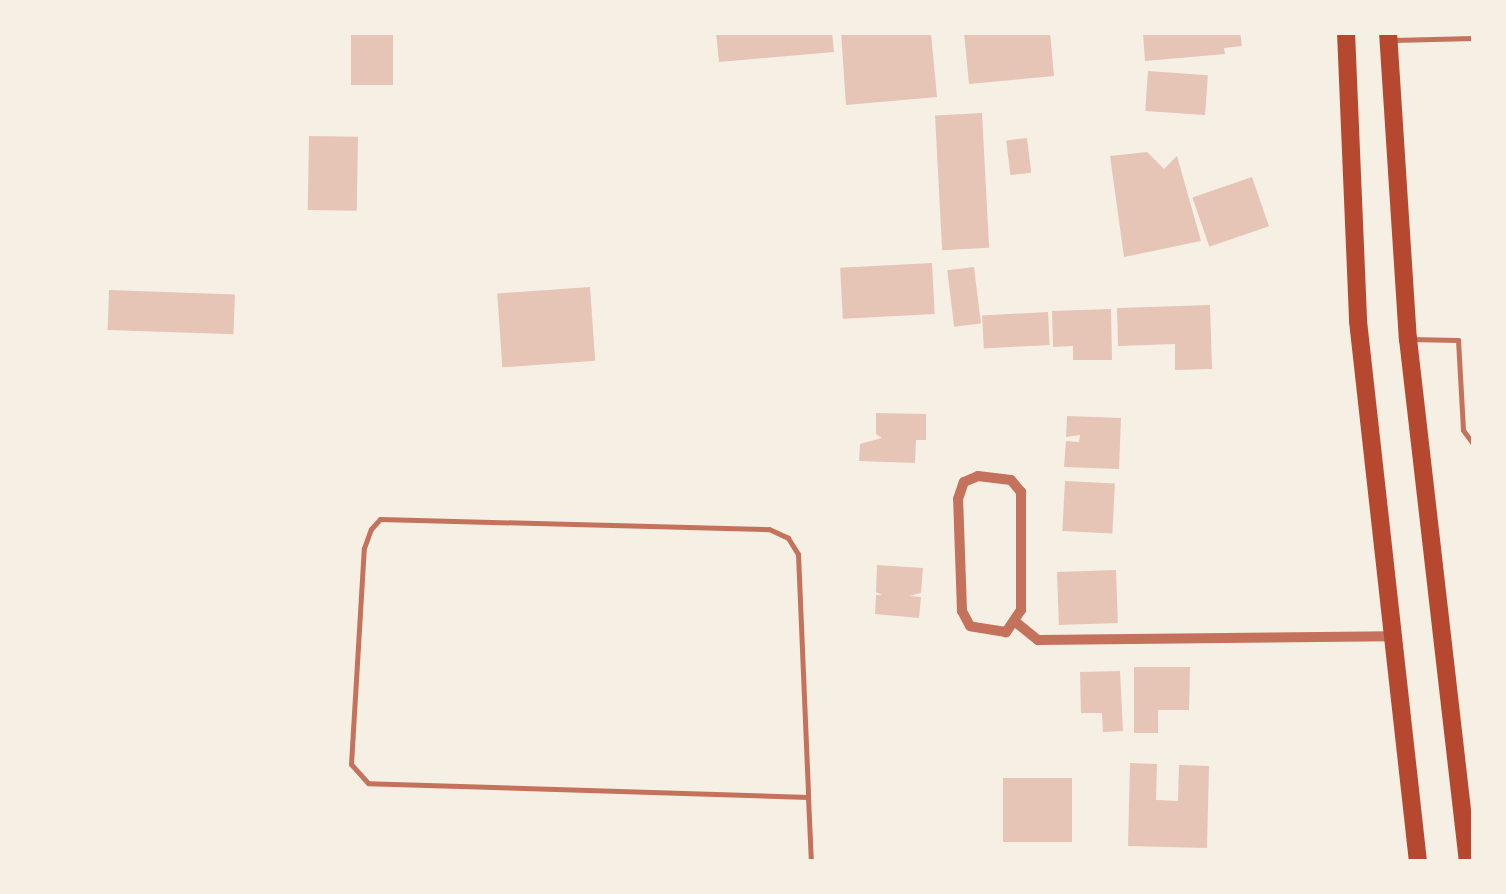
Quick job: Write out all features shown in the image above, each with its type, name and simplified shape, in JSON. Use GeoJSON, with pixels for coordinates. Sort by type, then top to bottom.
{"type":"FeatureCollection","features":[{"type":"Feature","properties":{"kind":"highway"},"geometry":{"type":"LineString","coordinates":[[1346,32],[1358,321],[1418,862]]}},
{"type":"Feature","properties":{"kind":"highway"},"geometry":{"type":"LineString","coordinates":[[1389,36],[1408,339],[1468,862]]}},
{"type":"Feature","properties":{"kind":"street"},"geometry":{"type":"LineString","coordinates":[[978,476],[1011,480],[1021,492],[1018,624],[1006,632],[984,632],[970,626],[962,611],[958,498],[964,482],[978,476]]}},
{"type":"Feature","properties":{"kind":"street"},"geometry":{"type":"LineString","coordinates":[[1018,624],[1038,640],[1392,636]]}},
{"type":"Feature","properties":{"kind":"lane"},"geometry":{"type":"LineString","coordinates":[[1389,36],[1474,38]]}},
{"type":"Feature","properties":{"kind":"lane"},"geometry":{"type":"LineString","coordinates":[[1408,339],[1458,340],[1464,430],[1474,446]]}},
{"type":"Feature","properties":{"kind":"lane"},"geometry":{"type":"LineString","coordinates":[[808,797],[368,783],[351,764],[364,548],[370,529],[380,519],[769,528],[788,538],[798,554],[811,862]]}},
{"type":"Feature","properties":{"kind":"building"},"geometry":{"type":"Polygon","coordinates":[[[351,32],[393,32],[393,85],[351,85],[351,32]]]}},
{"type":"Feature","properties":{"kind":"building"},"geometry":{"type":"Polygon","coordinates":[[[716,32],[832,32],[834,52],[719,62],[716,32]]]}},
{"type":"Feature","properties":{"kind":"building"},"geometry":{"type":"Polygon","coordinates":[[[841,32],[931,34],[937,97],[846,105],[841,32]]]}},
{"type":"Feature","properties":{"kind":"building"},"geometry":{"type":"Polygon","coordinates":[[[964,32],[1050,32],[1054,76],[969,84],[964,32]]]}},
{"type":"Feature","properties":{"kind":"building"},"geometry":{"type":"Polygon","coordinates":[[[1240,32],[1242,46],[1224,48],[1225,54],[1145,61],[1143,34],[1240,32]]]}},
{"type":"Feature","properties":{"kind":"building"},"geometry":{"type":"Polygon","coordinates":[[[1148,71],[1208,75],[1205,115],[1145,111],[1148,71]]]}},
{"type":"Feature","properties":{"kind":"building"},"geometry":{"type":"Polygon","coordinates":[[[982,113],[989,248],[942,250],[935,115],[982,113]]]}},
{"type":"Feature","properties":{"kind":"building"},"geometry":{"type":"Polygon","coordinates":[[[309,136],[358,137],[357,211],[308,210],[309,136]]]}},
{"type":"Feature","properties":{"kind":"building"},"geometry":{"type":"Polygon","coordinates":[[[1027,138],[1031,173],[1010,175],[1006,141],[1027,138]]]}},
{"type":"Feature","properties":{"kind":"building"},"geometry":{"type":"Polygon","coordinates":[[[1147,152],[1164,169],[1177,156],[1201,241],[1124,257],[1110,156],[1147,152]]]}},
{"type":"Feature","properties":{"kind":"building"},"geometry":{"type":"Polygon","coordinates":[[[1252,177],[1269,226],[1209,247],[1192,198],[1252,177]]]}},
{"type":"Feature","properties":{"kind":"building"},"geometry":{"type":"Polygon","coordinates":[[[932,263],[935,314],[843,319],[840,268],[932,263]]]}},
{"type":"Feature","properties":{"kind":"building"},"geometry":{"type":"Polygon","coordinates":[[[974,267],[981,324],[954,327],[947,270],[974,267]]]}},
{"type":"Feature","properties":{"kind":"building"},"geometry":{"type":"Polygon","coordinates":[[[590,287],[595,361],[502,367],[497,293],[590,287]]]}},
{"type":"Feature","properties":{"kind":"building"},"geometry":{"type":"Polygon","coordinates":[[[109,290],[235,294],[234,334],[108,330],[109,290]]]}},
{"type":"Feature","properties":{"kind":"building"},"geometry":{"type":"Polygon","coordinates":[[[1210,305],[1212,369],[1175,370],[1175,344],[1118,346],[1117,308],[1210,305]]]}},
{"type":"Feature","properties":{"kind":"building"},"geometry":{"type":"Polygon","coordinates":[[[1111,309],[1112,360],[1073,360],[1073,346],[1053,347],[1052,311],[1111,309]]]}},
{"type":"Feature","properties":{"kind":"building"},"geometry":{"type":"Polygon","coordinates":[[[1048,312],[1050,345],[984,348],[982,315],[1048,312]]]}},
{"type":"Feature","properties":{"kind":"building"},"geometry":{"type":"Polygon","coordinates":[[[876,413],[926,414],[926,440],[916,440],[915,463],[859,461],[860,444],[882,438],[876,434],[876,413]]]}},
{"type":"Feature","properties":{"kind":"building"},"geometry":{"type":"Polygon","coordinates":[[[1067,416],[1121,418],[1119,469],[1064,467],[1066,441],[1079,442],[1080,435],[1066,437],[1067,416]]]}},
{"type":"Feature","properties":{"kind":"building"},"geometry":{"type":"Polygon","coordinates":[[[1065,481],[1115,484],[1112,534],[1062,531],[1065,481]]]}},
{"type":"Feature","properties":{"kind":"building"},"geometry":{"type":"Polygon","coordinates":[[[877,565],[923,568],[921,593],[909,596],[921,597],[919,618],[875,614],[876,595],[882,595],[876,592],[877,565]]]}},
{"type":"Feature","properties":{"kind":"building"},"geometry":{"type":"Polygon","coordinates":[[[1116,570],[1118,623],[1059,625],[1057,572],[1116,570]]]}},
{"type":"Feature","properties":{"kind":"building"},"geometry":{"type":"Polygon","coordinates":[[[1134,667],[1190,667],[1189,710],[1158,710],[1158,733],[1134,733],[1134,667]]]}},
{"type":"Feature","properties":{"kind":"building"},"geometry":{"type":"Polygon","coordinates":[[[1120,671],[1123,731],[1103,732],[1102,713],[1081,713],[1080,672],[1120,671]]]}},
{"type":"Feature","properties":{"kind":"building"},"geometry":{"type":"Polygon","coordinates":[[[1130,763],[1157,764],[1156,800],[1178,801],[1179,765],[1209,766],[1207,848],[1128,846],[1130,763]]]}},
{"type":"Feature","properties":{"kind":"building"},"geometry":{"type":"Polygon","coordinates":[[[1003,778],[1072,778],[1072,842],[1003,842],[1003,778]]]}}]}
